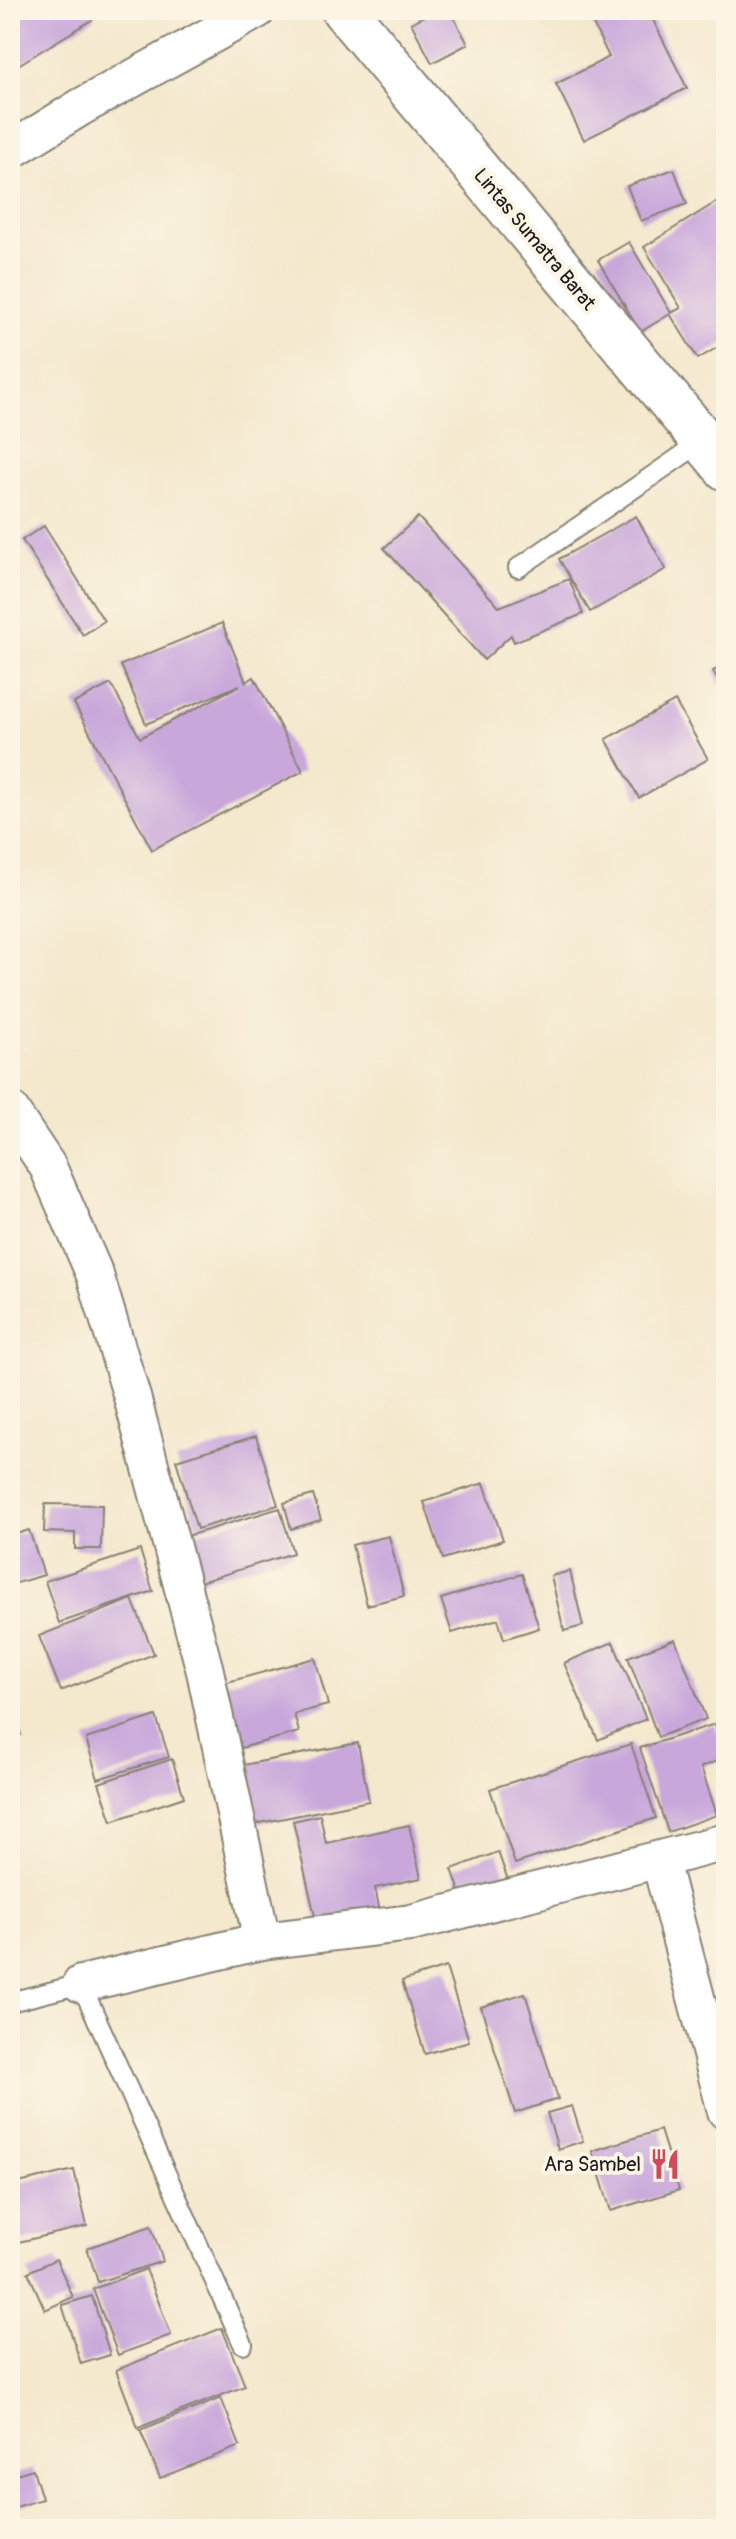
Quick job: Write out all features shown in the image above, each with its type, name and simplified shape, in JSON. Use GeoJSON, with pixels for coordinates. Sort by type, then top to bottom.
{"type":"FeatureCollection","features":[{"type":"Feature","properties":{"kind":"highway","name":"Lintas Sumatra Barat"},"geometry":{"type":"LineString","coordinates":[[344,10],[714,455]]}},
{"type":"Feature","properties":{"kind":"street"},"geometry":{"type":"LineString","coordinates":[[10,151],[81,107],[257,10]]}},
{"type":"Feature","properties":{"kind":"street"},"geometry":{"type":"LineString","coordinates":[[10,1110],[48,1167],[95,1275],[205,1671],[262,1941]]}},
{"type":"Feature","properties":{"kind":"street"},"geometry":{"type":"LineString","coordinates":[[81,1984],[262,1941],[411,1923],[726,1842]]}},
{"type":"Feature","properties":{"kind":"street"},"geometry":{"type":"LineString","coordinates":[[660,1861],[726,2111]]}},
{"type":"Feature","properties":{"kind":"lane"},"geometry":{"type":"LineString","coordinates":[[518,568],[714,455]]}},
{"type":"Feature","properties":{"kind":"lane"},"geometry":{"type":"LineString","coordinates":[[10,2002],[81,1984],[243,2344]]}},
{"type":"Feature","properties":{"kind":"building"},"geometry":{"type":"Polygon","coordinates":[[[12,10],[90,10],[95,18],[10,70],[12,10]]]}},
{"type":"Feature","properties":{"kind":"building"},"geometry":{"type":"Polygon","coordinates":[[[435,10],[450,10],[468,44],[432,63],[411,23],[435,10]]]}},
{"type":"Feature","properties":{"kind":"building"},"geometry":{"type":"Polygon","coordinates":[[[596,10],[648,10],[687,88],[584,140],[556,84],[609,57],[588,14],[596,10]]]}},
{"type":"Feature","properties":{"kind":"building"},"geometry":{"type":"Polygon","coordinates":[[[674,169],[687,204],[641,221],[627,186],[674,169]]]}},
{"type":"Feature","properties":{"kind":"building"},"geometry":{"type":"Polygon","coordinates":[[[723,198],[726,203],[726,342],[698,359],[670,314],[640,332],[598,260],[629,242],[671,313],[681,308],[644,247],[723,198]]]}},
{"type":"Feature","properties":{"kind":"building"},"geometry":{"type":"Polygon","coordinates":[[[636,516],[666,569],[590,612],[559,559],[636,516]]]}},
{"type":"Feature","properties":{"kind":"building"},"geometry":{"type":"Polygon","coordinates":[[[418,517],[499,607],[569,579],[583,614],[514,642],[511,635],[484,660],[384,548],[418,517]]]}},
{"type":"Feature","properties":{"kind":"building"},"geometry":{"type":"Polygon","coordinates":[[[44,526],[104,621],[83,635],[22,540],[44,526]]]}},
{"type":"Feature","properties":{"kind":"building"},"geometry":{"type":"Polygon","coordinates":[[[222,623],[246,682],[254,677],[303,771],[152,850],[74,703],[111,684],[140,738],[240,685],[146,724],[121,665],[222,623]]]}},
{"type":"Feature","properties":{"kind":"building"},"geometry":{"type":"Polygon","coordinates":[[[726,665],[726,696],[713,671],[726,665]]]}},
{"type":"Feature","properties":{"kind":"building"},"geometry":{"type":"Polygon","coordinates":[[[675,701],[708,759],[639,798],[606,739],[675,701]]]}},
{"type":"Feature","properties":{"kind":"building"},"geometry":{"type":"Polygon","coordinates":[[[256,1436],[278,1505],[197,1529],[176,1460],[256,1436]]]}},
{"type":"Feature","properties":{"kind":"building"},"geometry":{"type":"Polygon","coordinates":[[[484,1483],[503,1540],[443,1559],[424,1502],[484,1483]]]}},
{"type":"Feature","properties":{"kind":"building"},"geometry":{"type":"Polygon","coordinates":[[[313,1495],[321,1520],[291,1529],[284,1503],[313,1495]]]}},
{"type":"Feature","properties":{"kind":"building"},"geometry":{"type":"Polygon","coordinates":[[[45,1504],[102,1505],[101,1549],[75,1549],[75,1533],[44,1532],[45,1504]]]}},
{"type":"Feature","properties":{"kind":"building"},"geometry":{"type":"Polygon","coordinates":[[[280,1508],[293,1553],[197,1583],[184,1537],[280,1508]]]}},
{"type":"Feature","properties":{"kind":"building"},"geometry":{"type":"Polygon","coordinates":[[[29,1530],[44,1575],[10,1585],[10,1536],[29,1530]]]}},
{"type":"Feature","properties":{"kind":"building"},"geometry":{"type":"Polygon","coordinates":[[[389,1536],[404,1596],[367,1605],[352,1545],[389,1536]]]}},
{"type":"Feature","properties":{"kind":"building"},"geometry":{"type":"Polygon","coordinates":[[[140,1550],[153,1591],[59,1623],[45,1581],[140,1550]]]}},
{"type":"Feature","properties":{"kind":"building"},"geometry":{"type":"Polygon","coordinates":[[[570,1571],[583,1626],[564,1631],[551,1576],[570,1571]]]}},
{"type":"Feature","properties":{"kind":"building"},"geometry":{"type":"Polygon","coordinates":[[[522,1574],[539,1628],[504,1639],[498,1619],[452,1633],[441,1599],[522,1574]]]}},
{"type":"Feature","properties":{"kind":"building"},"geometry":{"type":"Polygon","coordinates":[[[132,1599],[154,1654],[61,1691],[39,1636],[132,1599]]]}},
{"type":"Feature","properties":{"kind":"building"},"geometry":{"type":"Polygon","coordinates":[[[675,1639],[706,1719],[658,1737],[628,1657],[675,1639]]]}},
{"type":"Feature","properties":{"kind":"building"},"geometry":{"type":"Polygon","coordinates":[[[613,1642],[646,1719],[598,1740],[564,1663],[613,1642]]]}},
{"type":"Feature","properties":{"kind":"building"},"geometry":{"type":"Polygon","coordinates":[[[315,1658],[328,1705],[294,1714],[299,1732],[241,1748],[224,1683],[315,1658]]]}},
{"type":"Feature","properties":{"kind":"building"},"geometry":{"type":"Polygon","coordinates":[[[10,1698],[21,1735],[10,1738],[10,1698]]]}},
{"type":"Feature","properties":{"kind":"building"},"geometry":{"type":"Polygon","coordinates":[[[156,1716],[169,1757],[98,1779],[86,1739],[156,1716]]]}},
{"type":"Feature","properties":{"kind":"building"},"geometry":{"type":"Polygon","coordinates":[[[715,1724],[726,1758],[701,1767],[717,1815],[668,1832],[640,1748],[715,1724]]]}},
{"type":"Feature","properties":{"kind":"building"},"geometry":{"type":"Polygon","coordinates":[[[358,1743],[369,1801],[255,1824],[243,1765],[358,1743]]]}},
{"type":"Feature","properties":{"kind":"building"},"geometry":{"type":"Polygon","coordinates":[[[631,1744],[656,1818],[515,1864],[490,1789],[631,1744]]]}},
{"type":"Feature","properties":{"kind":"building"},"geometry":{"type":"Polygon","coordinates":[[[172,1759],[184,1797],[112,1821],[99,1783],[172,1759]]]}},
{"type":"Feature","properties":{"kind":"building"},"geometry":{"type":"Polygon","coordinates":[[[320,1815],[326,1843],[409,1825],[421,1878],[375,1888],[380,1911],[317,1925],[293,1821],[320,1815]]]}},
{"type":"Feature","properties":{"kind":"building"},"geometry":{"type":"Polygon","coordinates":[[[498,1852],[508,1880],[462,1897],[452,1869],[498,1852]]]}},
{"type":"Feature","properties":{"kind":"building"},"geometry":{"type":"Polygon","coordinates":[[[446,1967],[469,2041],[425,2054],[402,1981],[446,1967]]]}},
{"type":"Feature","properties":{"kind":"building"},"geometry":{"type":"Polygon","coordinates":[[[525,1993],[558,2099],[515,2113],[481,2007],[525,1993]]]}},
{"type":"Feature","properties":{"kind":"building"},"geometry":{"type":"Polygon","coordinates":[[[572,2106],[583,2141],[558,2149],[547,2113],[572,2106]]]}},
{"type":"Feature","properties":{"kind":"building"},"geometry":{"type":"Polygon","coordinates":[[[660,2130],[679,2190],[611,2211],[592,2151],[660,2130]]]}},
{"type":"Feature","properties":{"kind":"building"},"geometry":{"type":"Polygon","coordinates":[[[74,2170],[87,2226],[10,2244],[10,2185],[74,2170]]]}},
{"type":"Feature","properties":{"kind":"building"},"geometry":{"type":"Polygon","coordinates":[[[151,2226],[163,2261],[98,2282],[87,2248],[151,2226]]]}},
{"type":"Feature","properties":{"kind":"building"},"geometry":{"type":"Polygon","coordinates":[[[56,2259],[73,2297],[45,2310],[28,2272],[56,2259]]]}},
{"type":"Feature","properties":{"kind":"building"},"geometry":{"type":"Polygon","coordinates":[[[146,2269],[171,2335],[118,2355],[93,2289],[146,2269]]]}},
{"type":"Feature","properties":{"kind":"building"},"geometry":{"type":"Polygon","coordinates":[[[92,2296],[110,2355],[81,2364],[62,2305],[92,2296]]]}},
{"type":"Feature","properties":{"kind":"building"},"geometry":{"type":"Polygon","coordinates":[[[222,2328],[245,2386],[138,2428],[116,2370],[222,2328]]]}},
{"type":"Feature","properties":{"kind":"building"},"geometry":{"type":"Polygon","coordinates":[[[221,2398],[240,2446],[160,2478],[140,2430],[221,2398]]]}},
{"type":"Feature","properties":{"kind":"building"},"geometry":{"type":"Polygon","coordinates":[[[10,2458],[16,2474],[33,2469],[42,2499],[10,2509],[10,2458]]]}},
{"type":"Feature","properties":{"kind":"place","name":"Ara Sambel"},"geometry":{"type":"Point","coordinates":[665,2164]}}]}
